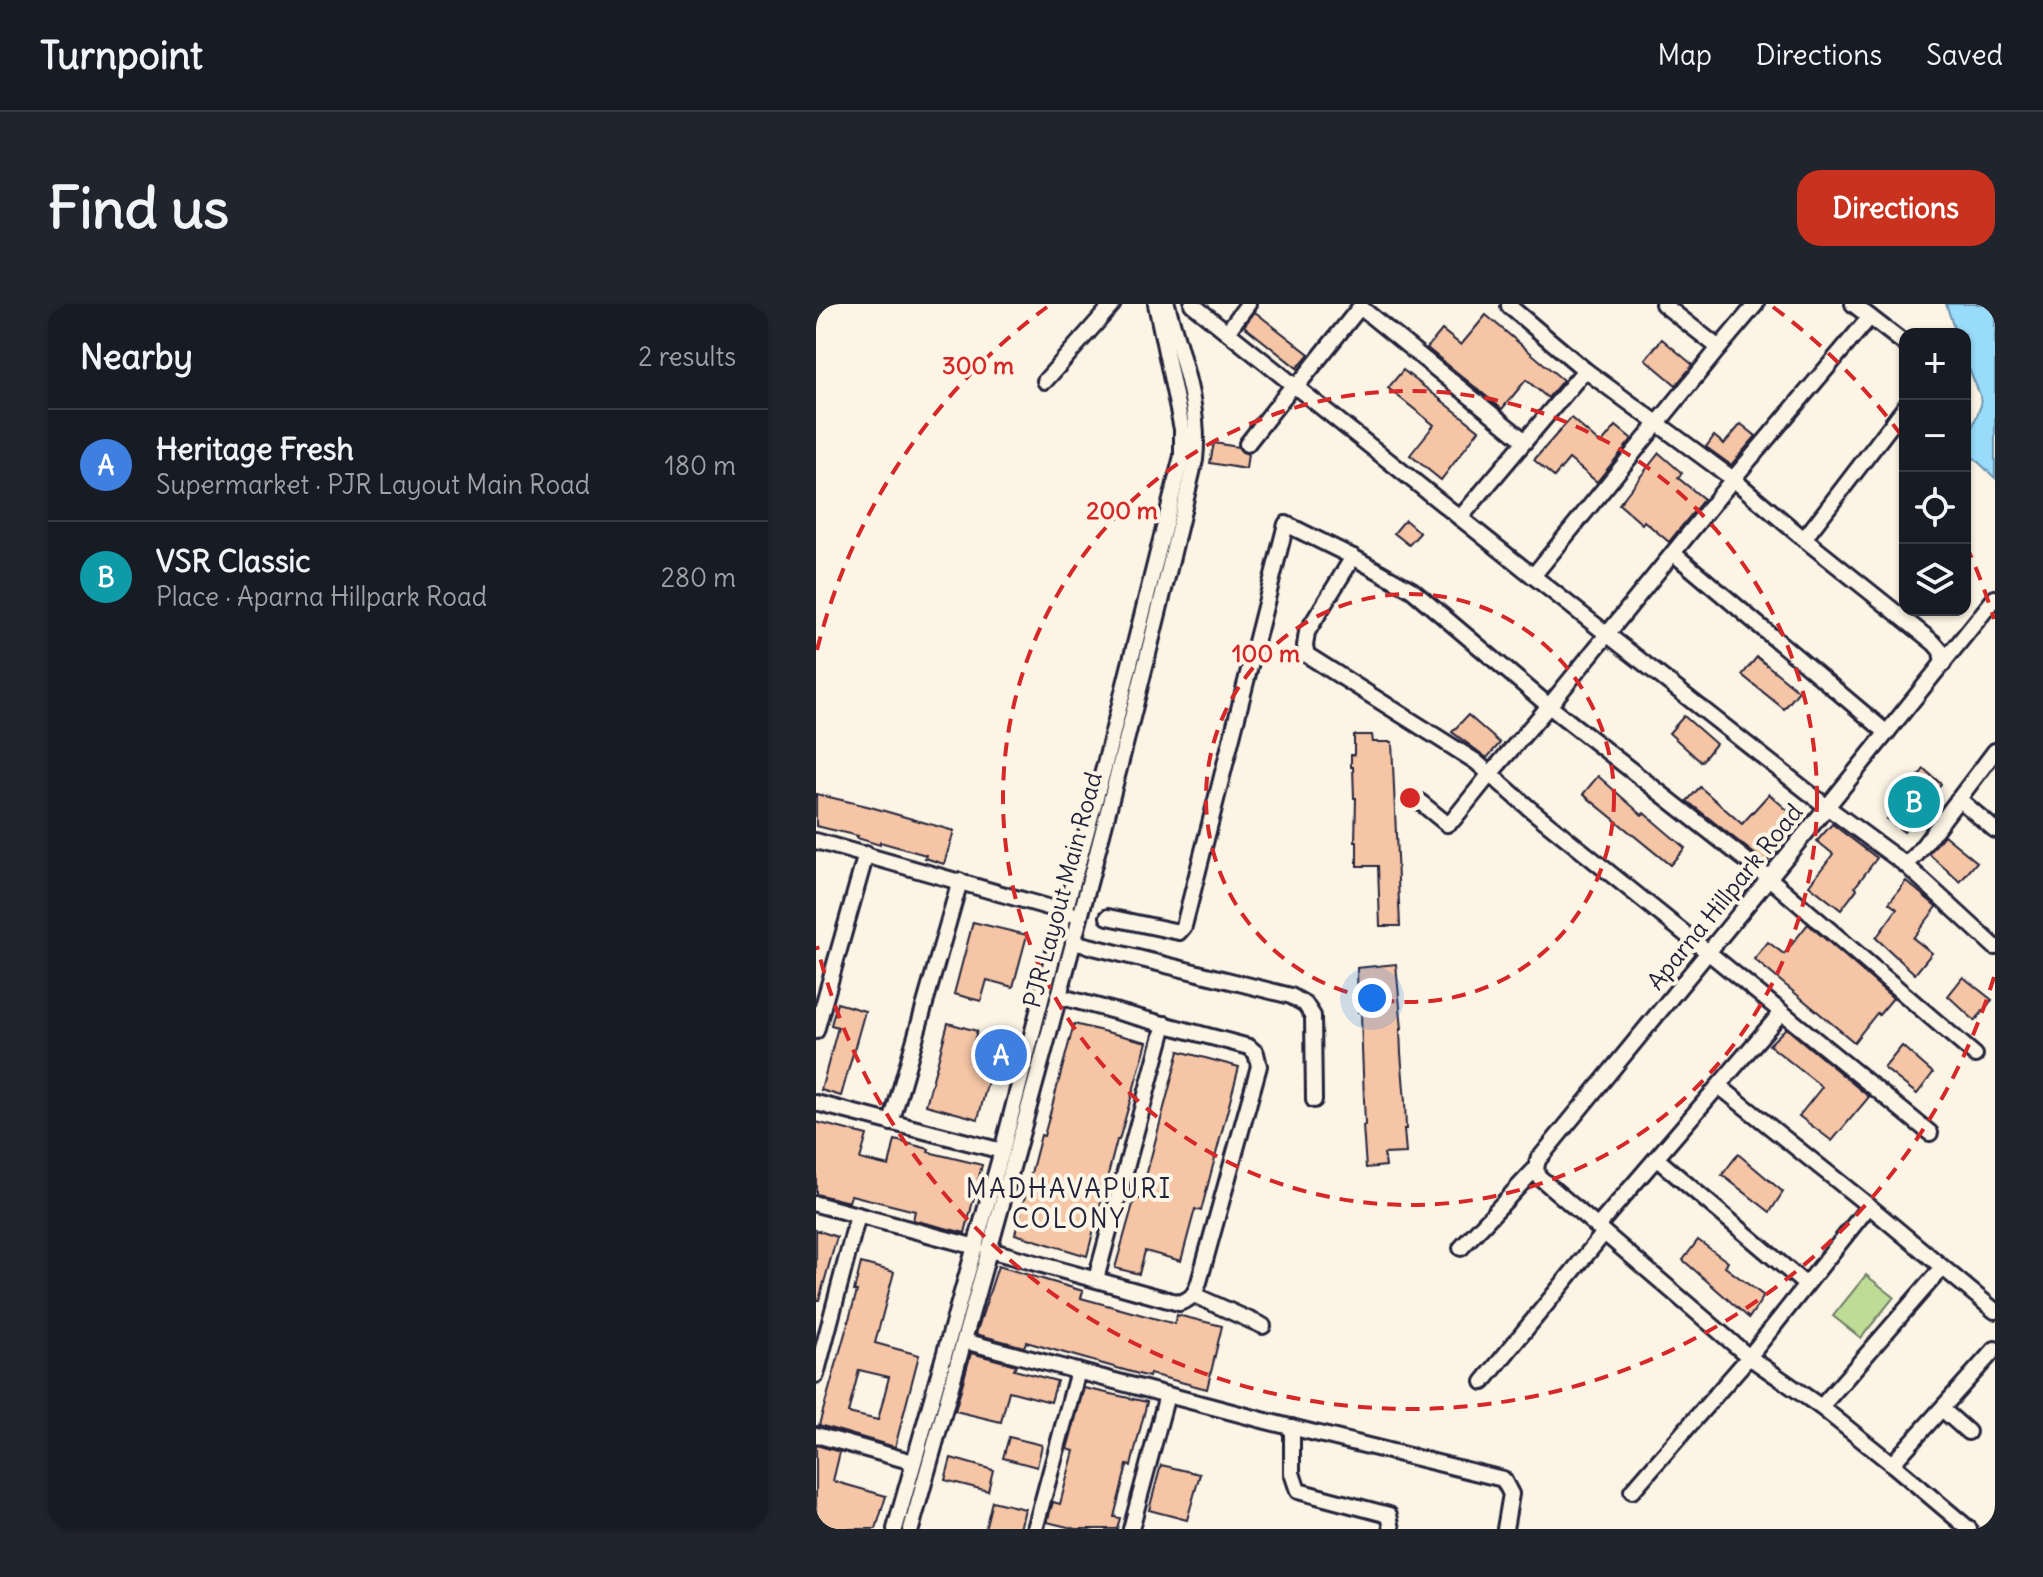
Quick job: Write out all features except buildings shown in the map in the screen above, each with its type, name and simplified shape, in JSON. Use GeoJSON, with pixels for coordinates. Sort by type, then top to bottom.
{"type":"FeatureCollection","features":[{"type":"Feature","properties":{"kind":"street"},"geometry":{"type":"LineString","coordinates":[[1045,381],[1113,304]]}},
{"type":"Feature","properties":{"kind":"street"},"geometry":{"type":"LineString","coordinates":[[982,1248],[1002,1151],[1072,914],[1105,764],[1182,456],[1182,429],[1156,304]]}},
{"type":"Feature","properties":{"kind":"street","name":"PJR Layout Main Road"},"geometry":{"type":"LineString","coordinates":[[911,1529],[964,1341],[972,1284],[1073,942],[1072,914],[1136,702],[1195,460],[1191,396],[1167,304]]}},
{"type":"Feature","properties":{"kind":"street","name":"Aparna Hillpark Road"},"geometry":{"type":"LineString","coordinates":[[1192,304],[1827,807],[1538,1160],[1536,1168],[1461,1248]]}},
{"type":"Feature","properties":{"kind":"street"},"geometry":{"type":"LineString","coordinates":[[1227,332],[1248,304]]}},
{"type":"Feature","properties":{"kind":"street"},"geometry":{"type":"LineString","coordinates":[[1663,304],[1719,348]]}},
{"type":"Feature","properties":{"kind":"street"},"geometry":{"type":"LineString","coordinates":[[1533,576],[1756,304]]}},
{"type":"Feature","properties":{"kind":"street"},"geometry":{"type":"LineString","coordinates":[[1853,304],[1899,339]]}},
{"type":"Feature","properties":{"kind":"street"},"geometry":{"type":"LineString","coordinates":[[1509,306],[1585,370],[1733,479],[1934,643],[1941,651],[1943,664]]}},
{"type":"Feature","properties":{"kind":"street"},"geometry":{"type":"LineString","coordinates":[[1247,444],[1360,307],[1525,441]]}},
{"type":"Feature","properties":{"kind":"street"},"geometry":{"type":"LineString","coordinates":[[1420,802],[1447,824],[1453,820],[1870,317]]}},
{"type":"Feature","properties":{"kind":"street"},"geometry":{"type":"LineString","coordinates":[[1460,518],[1585,370]]}},
{"type":"Feature","properties":{"kind":"street"},"geometry":{"type":"LineString","coordinates":[[1804,539],[1899,415]]}},
{"type":"Feature","properties":{"kind":"street"},"geometry":{"type":"LineString","coordinates":[[1108,917],[1179,932],[1184,926],[1286,524],[1412,590],[1549,706],[1769,878],[1975,1055]]}},
{"type":"Feature","properties":{"kind":"street"},"geometry":{"type":"LineString","coordinates":[[1673,553],[1887,733]]}},
{"type":"Feature","properties":{"kind":"street"},"geometry":{"type":"LineString","coordinates":[[1353,557],[1307,632],[1307,655],[1475,761],[1930,1133]]}},
{"type":"Feature","properties":{"kind":"street"},"geometry":{"type":"LineString","coordinates":[[1995,598],[1827,807],[1906,865],[1995,947]]}},
{"type":"Feature","properties":{"kind":"street"},"geometry":{"type":"LineString","coordinates":[[1906,865],[1995,751]]}},
{"type":"Feature","properties":{"kind":"street"},"geometry":{"type":"LineString","coordinates":[[1959,799],[1995,830]]}},
{"type":"Feature","properties":{"kind":"street"},"geometry":{"type":"LineString","coordinates":[[816,841],[1072,914]]}},
{"type":"Feature","properties":{"kind":"street"},"geometry":{"type":"LineString","coordinates":[[816,1031],[866,854]]}},
{"type":"Feature","properties":{"kind":"street"},"geometry":{"type":"LineString","coordinates":[[891,1123],[960,881]]}},
{"type":"Feature","properties":{"kind":"street"},"geometry":{"type":"LineString","coordinates":[[1073,942],[1291,996],[1305,1004],[1313,1016],[1314,1100]]}},
{"type":"Feature","properties":{"kind":"street"},"geometry":{"type":"LineString","coordinates":[[816,1204],[1179,1303],[1194,1295],[1259,1066],[1256,1053],[1249,1047],[1058,996]]}},
{"type":"Feature","properties":{"kind":"street"},"geometry":{"type":"LineString","coordinates":[[1483,1382],[1657,1159],[1781,1013]]}},
{"type":"Feature","properties":{"kind":"street"},"geometry":{"type":"LineString","coordinates":[[1096,1279],[1165,1024]]}},
{"type":"Feature","properties":{"kind":"street"},"geometry":{"type":"LineString","coordinates":[[1719,1086],[1995,1311]]}},
{"type":"Feature","properties":{"kind":"street"},"geometry":{"type":"LineString","coordinates":[[816,1103],[1002,1151]]}},
{"type":"Feature","properties":{"kind":"street"},"geometry":{"type":"LineString","coordinates":[[1657,1159],[1806,1285]]}},
{"type":"Feature","properties":{"kind":"street"},"geometry":{"type":"LineString","coordinates":[[1536,1168],[1538,1176],[1749,1357],[1821,1407],[1969,1529]]}},
{"type":"Feature","properties":{"kind":"street"},"geometry":{"type":"LineString","coordinates":[[1632,1491],[1749,1357],[1869,1206]]}},
{"type":"Feature","properties":{"kind":"street"},"geometry":{"type":"LineString","coordinates":[[816,1375],[858,1215]]}},
{"type":"Feature","properties":{"kind":"street"},"geometry":{"type":"LineString","coordinates":[[1821,1407],[1942,1268]]}},
{"type":"Feature","properties":{"kind":"street"},"geometry":{"type":"LineString","coordinates":[[895,1529],[913,1462],[972,1284]]}},
{"type":"Feature","properties":{"kind":"street"},"geometry":{"type":"LineString","coordinates":[[1194,1295],[1263,1326]]}},
{"type":"Feature","properties":{"kind":"street"},"geometry":{"type":"LineString","coordinates":[[964,1341],[1503,1479],[1511,1494],[1505,1529]]}},
{"type":"Feature","properties":{"kind":"street"},"geometry":{"type":"LineString","coordinates":[[1892,1464],[1995,1349]]}},
{"type":"Feature","properties":{"kind":"street"},"geometry":{"type":"LineString","coordinates":[[1035,1529],[1078,1371]]}},
{"type":"Feature","properties":{"kind":"street"},"geometry":{"type":"LineString","coordinates":[[1131,1529],[1167,1395]]}},
{"type":"Feature","properties":{"kind":"street"},"geometry":{"type":"LineString","coordinates":[[1942,1409],[1968,1432]]}},
{"type":"Feature","properties":{"kind":"street"},"geometry":{"type":"LineString","coordinates":[[1292,1427],[1292,1473],[1298,1491],[1389,1515],[1392,1529]]}},
{"type":"Feature","properties":{"kind":"street"},"geometry":{"type":"LineString","coordinates":[[816,1435],[913,1462]]}},
{"type":"Feature","properties":{"kind":"green space"},"geometry":{"type":"Polygon","coordinates":[[[1866,1275],[1894,1297],[1861,1338],[1833,1316],[1866,1275]]]}},
{"type":"Feature","properties":{"kind":"water"},"geometry":{"type":"Polygon","coordinates":[[[1946,304],[1995,304],[1995,478],[1973,457],[1971,449],[1971,430],[1981,405],[1971,373],[1971,328],[1954,328],[1946,304]]]}},
{"type":"Feature","properties":{"kind":"place","name":"VSR Classic"},"geometry":{"type":"Point","coordinates":[1914,802]}},
{"type":"Feature","properties":{"kind":"place","name":"Heritage Fresh"},"geometry":{"type":"Point","coordinates":[1001,1055]}},
{"type":"Feature","properties":{"kind":"district","name":"MADHAVAPURI COLONY"},"geometry":{"type":"Point","coordinates":[1069,1204]}}]}
